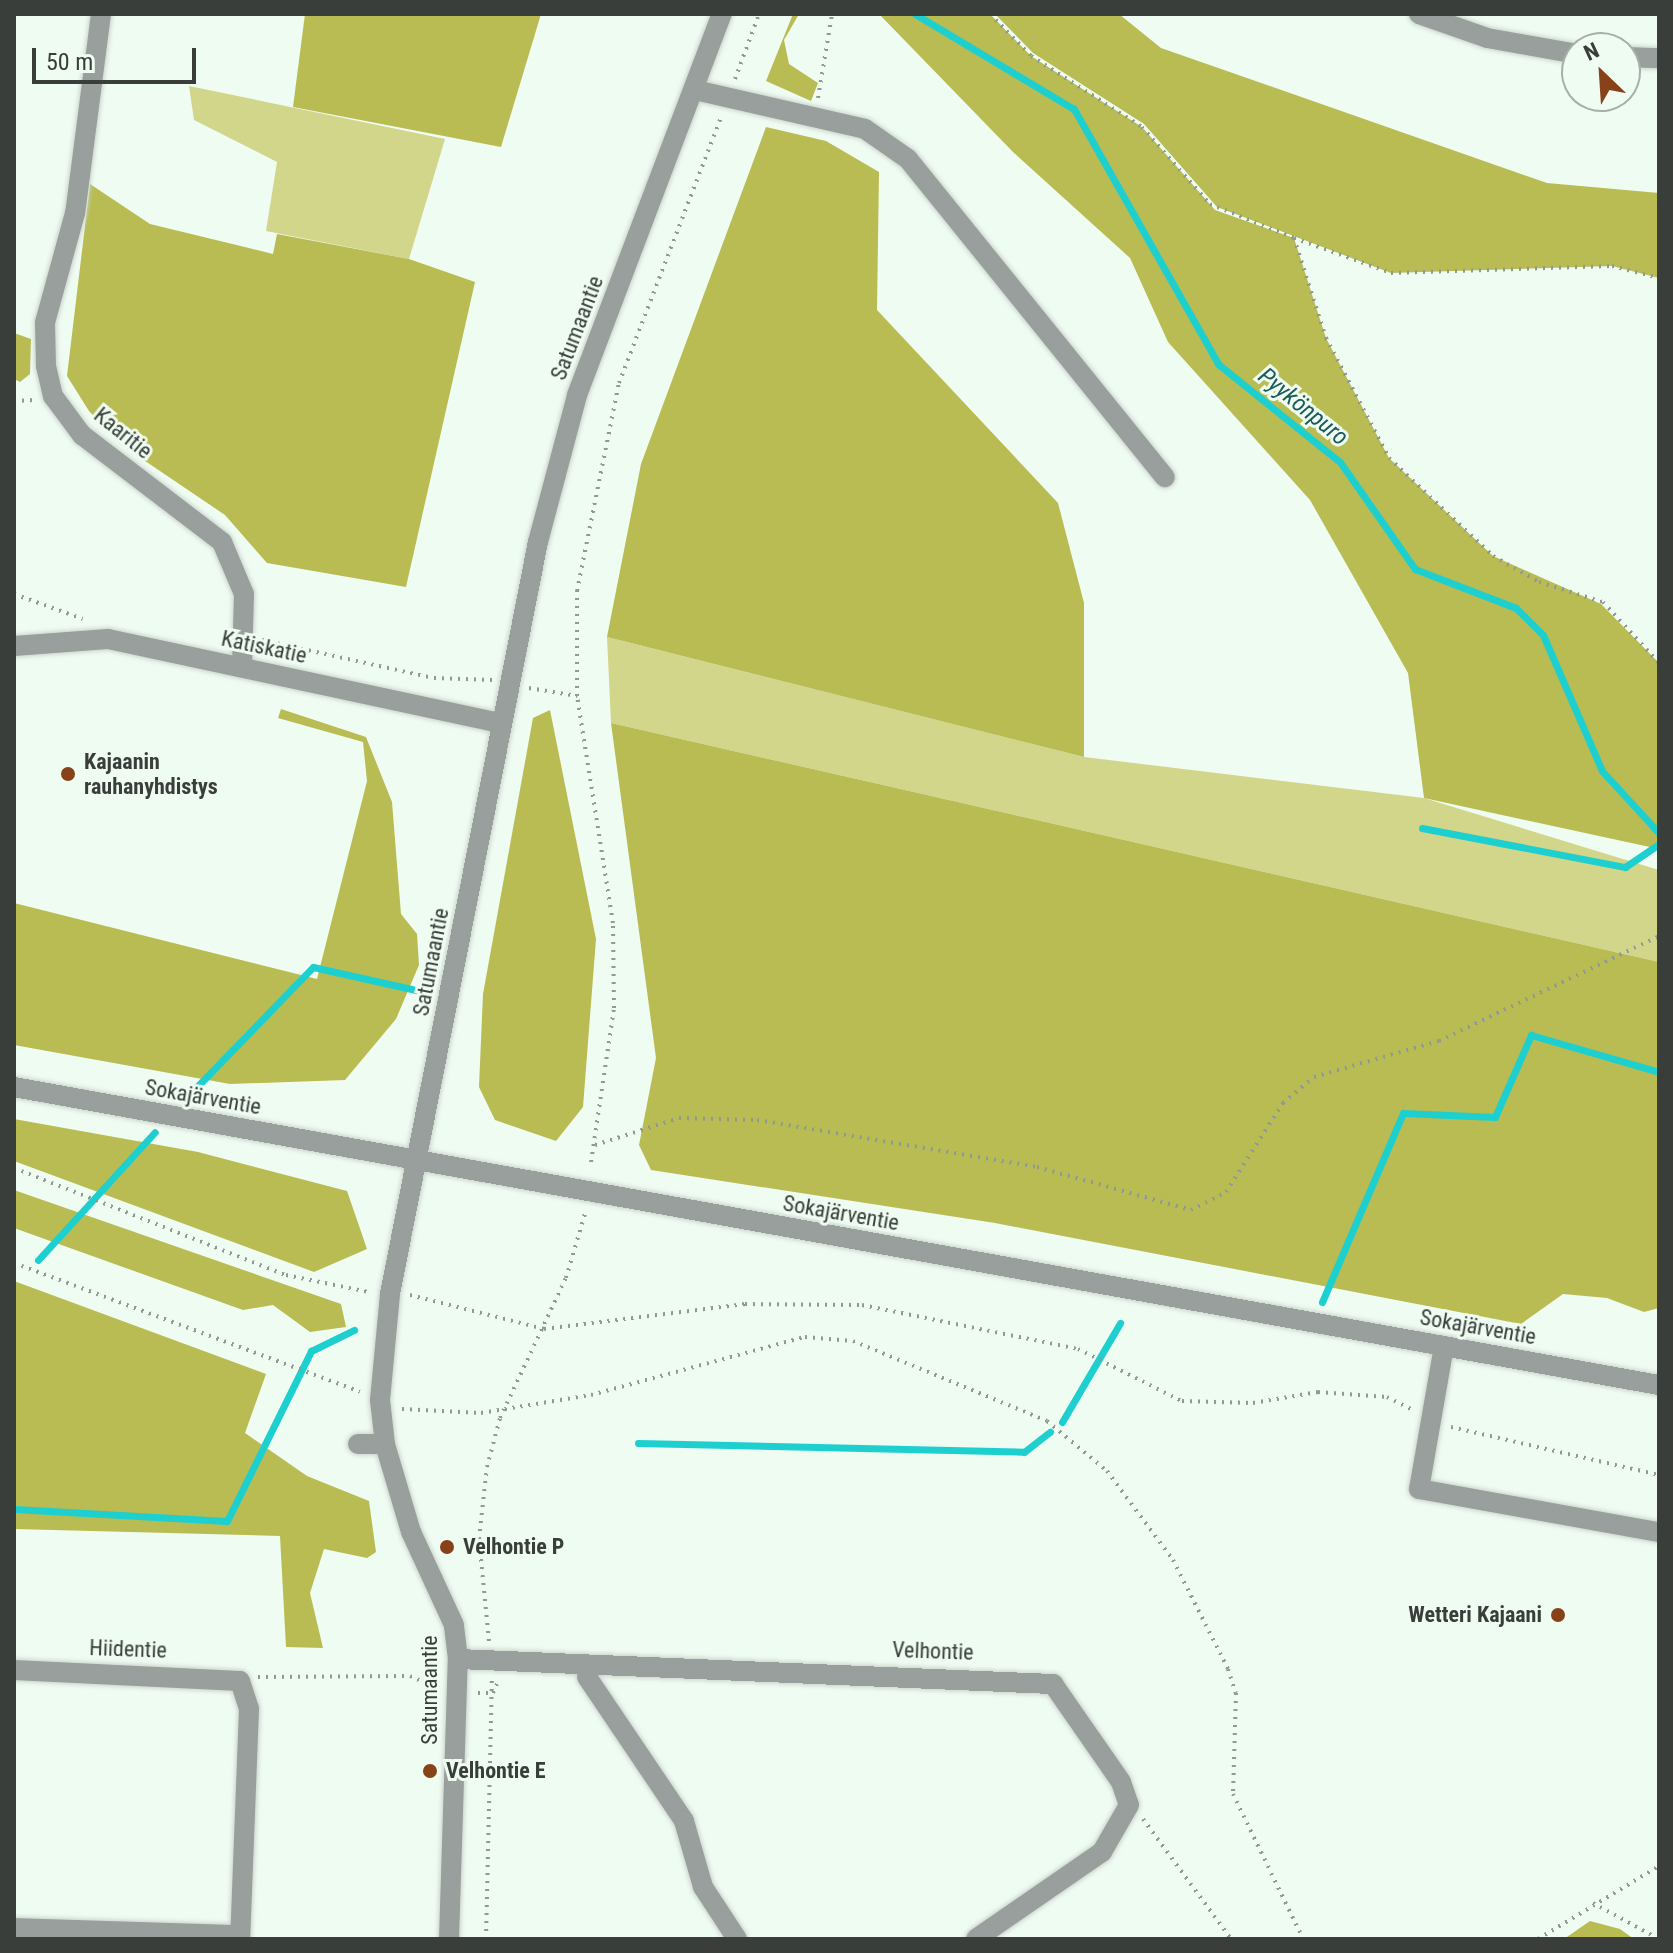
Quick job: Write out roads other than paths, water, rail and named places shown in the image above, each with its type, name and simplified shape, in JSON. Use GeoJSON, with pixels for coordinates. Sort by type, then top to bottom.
{"type":"FeatureCollection","features":[{"type":"Feature","properties":{"kind":"street","name":"Kaaritie"},"geometry":{"type":"LineString","coordinates":[[101,14],[75,213],[45,323],[50,381],[82,435],[222,542],[244,594],[246,636],[242,666]]}},
{"type":"Feature","properties":{"kind":"street","name":"Satumaantie"},"geometry":{"type":"LineString","coordinates":[[449,1939],[458,1659],[454,1625],[411,1532],[385,1444],[380,1400],[390,1294],[509,684],[577,395],[722,14]]}},
{"type":"Feature","properties":{"kind":"street"},"geometry":{"type":"LineString","coordinates":[[1419,14],[1487,38],[1561,51]]}},
{"type":"Feature","properties":{"kind":"street"},"geometry":{"type":"LineString","coordinates":[[695,90],[814,114],[865,129],[908,159],[1165,477]]}},
{"type":"Feature","properties":{"kind":"street","name":"Katiskatie"},"geometry":{"type":"LineString","coordinates":[[14,646],[108,639],[501,723]]}},
{"type":"Feature","properties":{"kind":"street","name":"Sokajärventie"},"geometry":{"type":"LineString","coordinates":[[14,1087],[1659,1385]]}},
{"type":"Feature","properties":{"kind":"street"},"geometry":{"type":"LineString","coordinates":[[1444,1346],[1419,1489],[1659,1532]]}},
{"type":"Feature","properties":{"kind":"street"},"geometry":{"type":"LineString","coordinates":[[358,1444],[385,1444]]}},
{"type":"Feature","properties":{"kind":"street","name":"Velhontie"},"geometry":{"type":"LineString","coordinates":[[458,1659],[1038,1681],[1066,1697],[1129,1805],[1102,1852],[976,1939]]}},
{"type":"Feature","properties":{"kind":"street","name":"Hiidentie"},"geometry":{"type":"LineString","coordinates":[[14,1670],[240,1681],[249,1709],[240,1937]]}},
{"type":"Feature","properties":{"kind":"street"},"geometry":{"type":"LineString","coordinates":[[587,1677],[684,1821],[703,1887],[737,1939]]}},
{"type":"Feature","properties":{"kind":"street"},"geometry":{"type":"LineString","coordinates":[[14,1928],[240,1937]]}},
{"type":"Feature","properties":{"kind":"waterway","name":"Pyykönpuro"},"geometry":{"type":"LineString","coordinates":[[915,14],[1074,109],[1218,364],[1340,462],[1415,569],[1516,608],[1543,635],[1602,771],[1659,833]]}},
{"type":"Feature","properties":{"kind":"waterway"},"geometry":{"type":"LineString","coordinates":[[1422,828],[1625,867],[1659,844]]}},
{"type":"Feature","properties":{"kind":"waterway"},"geometry":{"type":"LineString","coordinates":[[185,1099],[313,967],[420,991]]}},
{"type":"Feature","properties":{"kind":"waterway"},"geometry":{"type":"LineString","coordinates":[[1322,1302],[1403,1113],[1495,1117],[1531,1035],[1659,1072]]}},
{"type":"Feature","properties":{"kind":"waterway"},"geometry":{"type":"LineString","coordinates":[[38,1260],[155,1132]]}},
{"type":"Feature","properties":{"kind":"waterway"},"geometry":{"type":"LineString","coordinates":[[1062,1422],[1120,1323]]}},
{"type":"Feature","properties":{"kind":"waterway"},"geometry":{"type":"LineString","coordinates":[[14,1509],[227,1521],[311,1351],[354,1330]]}},
{"type":"Feature","properties":{"kind":"waterway"},"geometry":{"type":"LineString","coordinates":[[638,1443],[1024,1452],[1050,1432]]}},
{"type":"Feature","properties":{"kind":"place","name":"Kajaanin rauhanyhdistys"},"geometry":{"type":"Point","coordinates":[68,774]}},
{"type":"Feature","properties":{"kind":"place","name":"Velhontie P"},"geometry":{"type":"Point","coordinates":[447,1547]}},
{"type":"Feature","properties":{"kind":"place","name":"Wetteri Kajaani"},"geometry":{"type":"Point","coordinates":[1558,1615]}},
{"type":"Feature","properties":{"kind":"place","name":"Velhontie E"},"geometry":{"type":"Point","coordinates":[430,1771]}}]}
